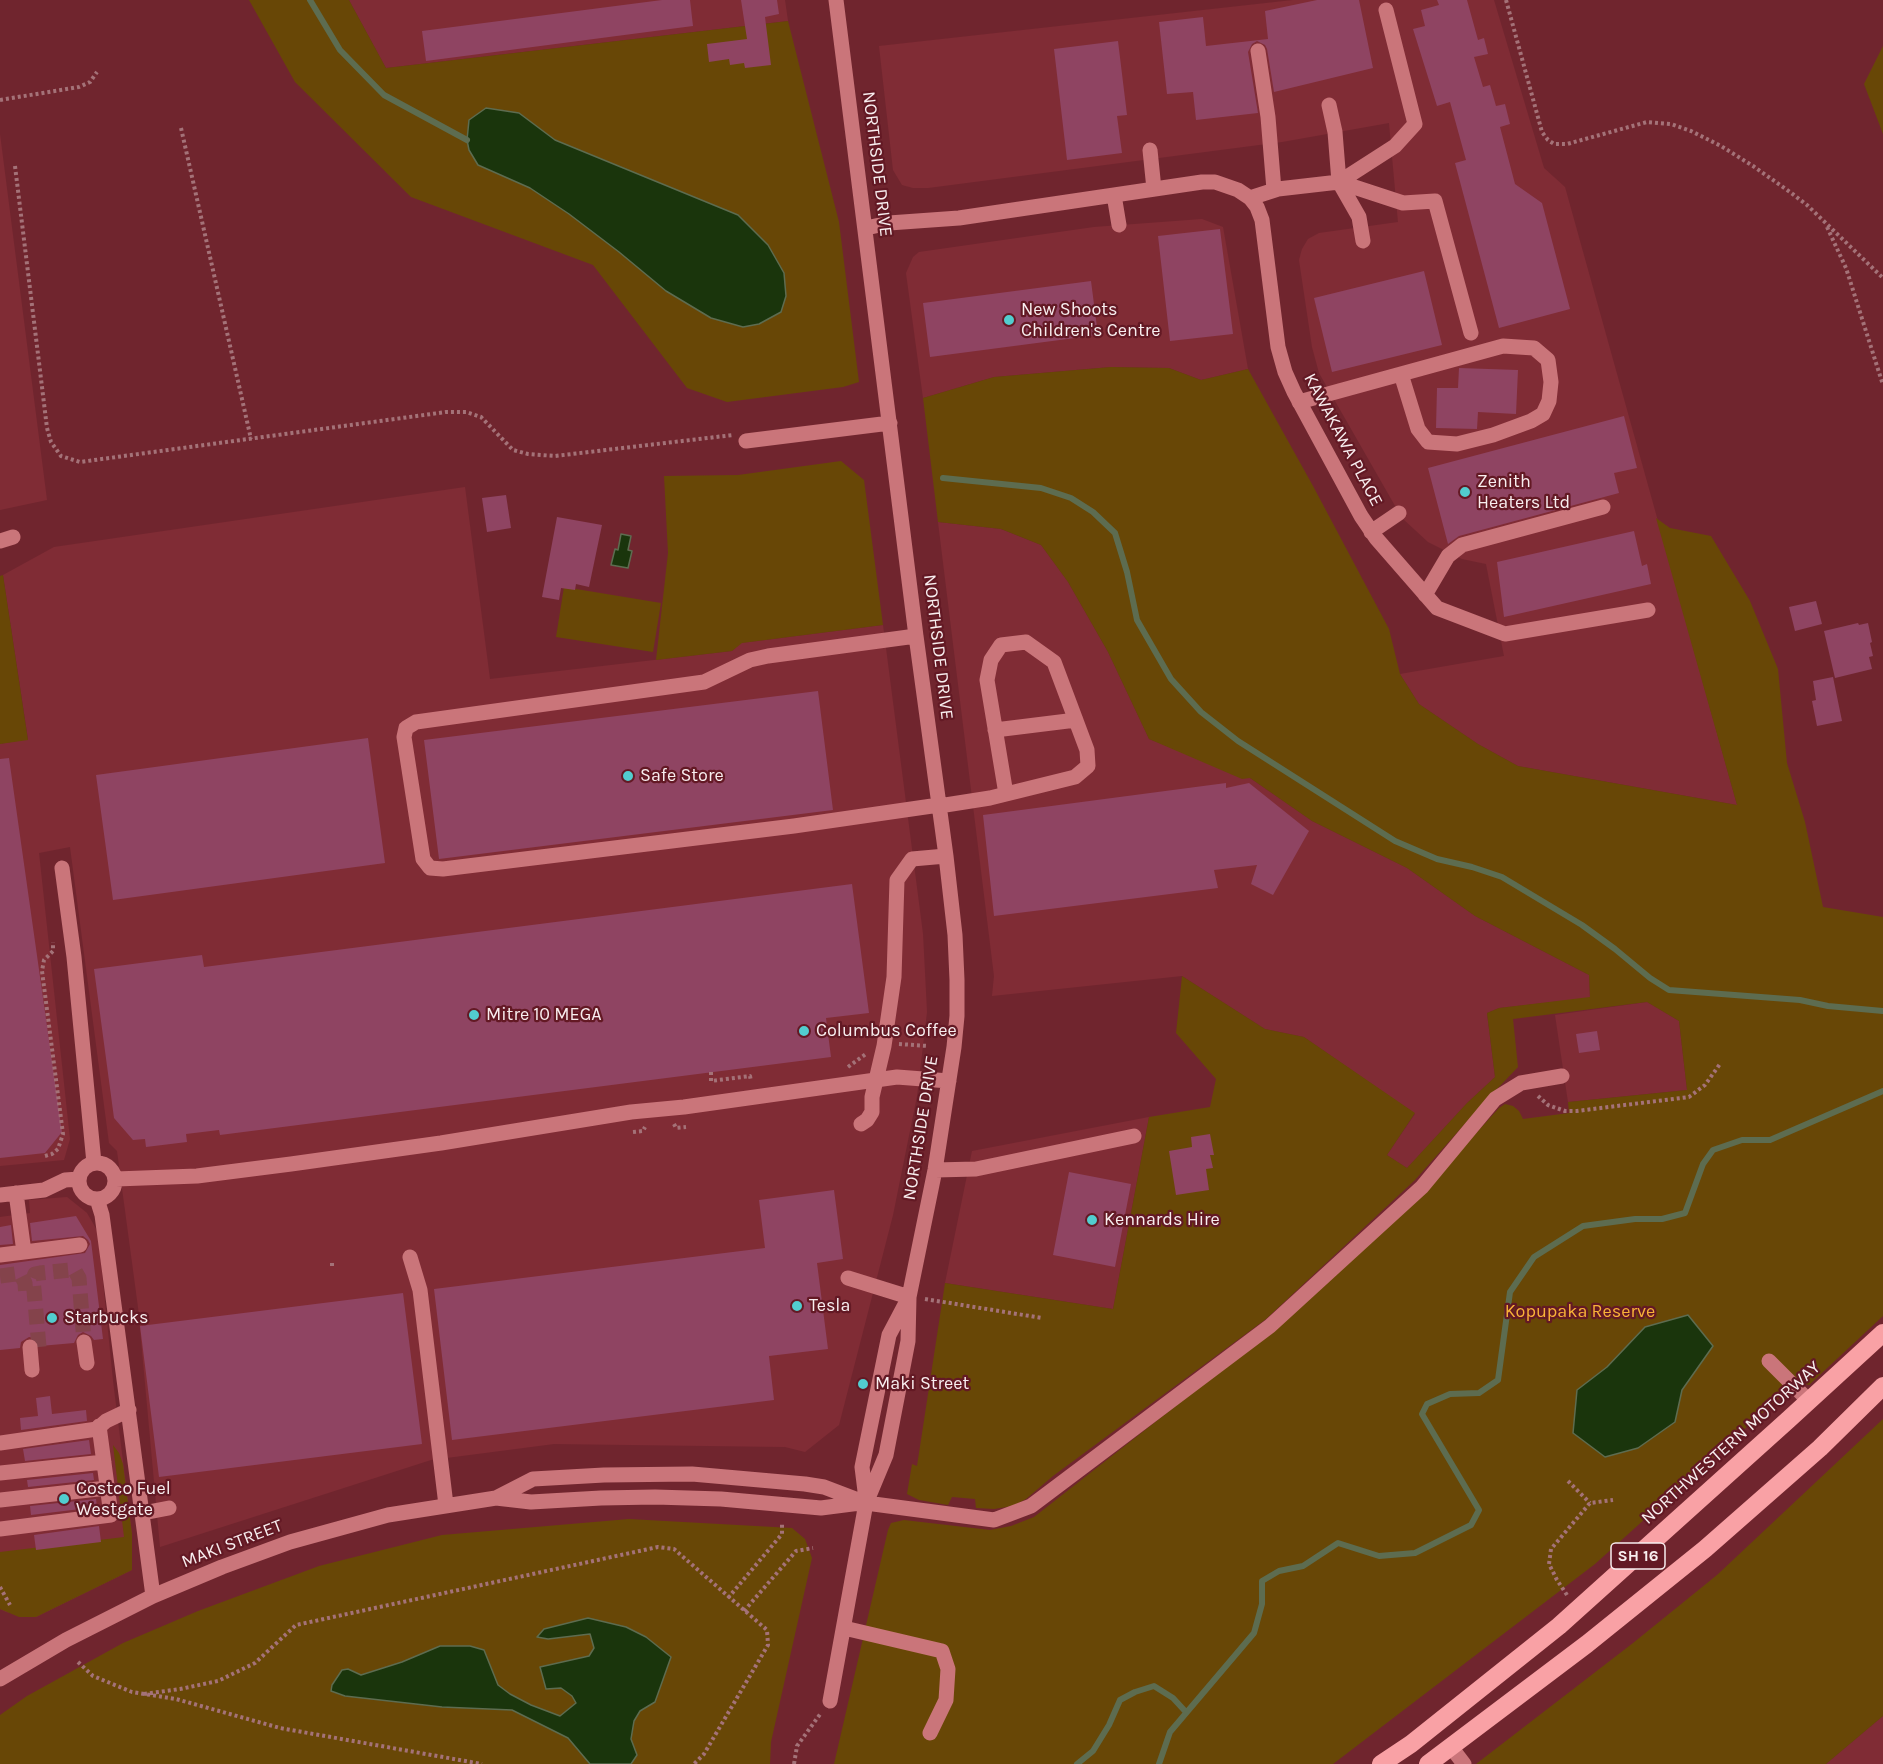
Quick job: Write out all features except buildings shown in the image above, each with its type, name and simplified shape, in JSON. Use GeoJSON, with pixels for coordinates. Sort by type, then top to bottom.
{"type":"FeatureCollection","features":[{"type":"Feature","properties":{"kind":"highway","name":"NORTHWESTERN MOTORWAY"},"geometry":{"type":"LineString","coordinates":[[1381,1764],[1411,1744],[1578,1610],[1883,1333]]}},
{"type":"Feature","properties":{"kind":"highway","name":"SH 16"},"geometry":{"type":"LineString","coordinates":[[1428,1764],[1587,1644],[1705,1549],[1820,1448],[1883,1386]]}},
{"type":"Feature","properties":{"kind":"street","name":"NORTHSIDE DRIVE"},"geometry":{"type":"LineString","coordinates":[[830,1701],[866,1503],[886,1455],[908,1341],[909,1297],[935,1170],[957,1016],[955,935],[946,856],[836,0]]}},
{"type":"Feature","properties":{"kind":"street"},"geometry":{"type":"LineString","coordinates":[[1339,182],[1395,146],[1415,124],[1386,10]]}},
{"type":"Feature","properties":{"kind":"street"},"geometry":{"type":"LineString","coordinates":[[1258,51],[1268,117],[1274,190]]}},
{"type":"Feature","properties":{"kind":"street"},"geometry":{"type":"LineString","coordinates":[[1329,105],[1335,132],[1339,182],[1359,217],[1363,241]]}},
{"type":"Feature","properties":{"kind":"street"},"geometry":{"type":"LineString","coordinates":[[1150,150],[1154,189]]}},
{"type":"Feature","properties":{"kind":"street"},"geometry":{"type":"LineString","coordinates":[[866,228],[889,223],[959,218],[1202,182],[1215,182],[1238,190],[1250,198],[1274,190],[1339,182],[1403,203],[1435,201],[1471,333]]}},
{"type":"Feature","properties":{"kind":"street"},"geometry":{"type":"LineString","coordinates":[[1114,195],[1119,225]]}},
{"type":"Feature","properties":{"kind":"street","name":"KAWAKAWA PLACE"},"geometry":{"type":"LineString","coordinates":[[1250,198],[1257,207],[1262,220],[1278,347],[1285,372],[1299,402],[1371,532],[1392,559],[1437,608],[1505,634],[1648,610]]}},
{"type":"Feature","properties":{"kind":"street"},"geometry":{"type":"LineString","coordinates":[[1299,402],[1401,374],[1503,346],[1534,348],[1548,360],[1551,382],[1549,401],[1543,414],[1531,421],[1493,435],[1456,444],[1428,442],[1418,429],[1401,374]]}},
{"type":"Feature","properties":{"kind":"street"},"geometry":{"type":"LineString","coordinates":[[746,441],[890,423]]}},
{"type":"Feature","properties":{"kind":"street"},"geometry":{"type":"LineString","coordinates":[[1425,595],[1448,556],[1462,545],[1603,507]]}},
{"type":"Feature","properties":{"kind":"street"},"geometry":{"type":"LineString","coordinates":[[1371,532],[1400,513]]}},
{"type":"Feature","properties":{"kind":"street"},"geometry":{"type":"LineString","coordinates":[[916,636],[768,656],[750,660],[704,682],[416,722],[406,728],[404,737],[423,859],[430,868],[443,869],[782,827],[939,806],[1006,794],[1075,777],[1088,766],[1087,750],[1054,662],[1026,642],[1001,645],[991,660],[987,680],[1006,794]]}},
{"type":"Feature","properties":{"kind":"street"},"geometry":{"type":"LineString","coordinates":[[995,730],[1076,720]]}},
{"type":"Feature","properties":{"kind":"street"},"geometry":{"type":"LineString","coordinates":[[861,1124],[872,1112],[872,1096],[884,1046],[894,977],[897,880],[912,859],[946,856]]}},
{"type":"Feature","properties":{"kind":"street"},"geometry":{"type":"LineString","coordinates":[[62,868],[74,957],[94,1163]]}},
{"type":"Feature","properties":{"kind":"street"},"geometry":{"type":"LineString","coordinates":[[866,1503],[994,1520],[1031,1506],[1270,1326],[1422,1187],[1495,1099],[1521,1083],[1562,1076]]}},
{"type":"Feature","properties":{"kind":"street"},"geometry":{"type":"LineString","coordinates":[[116,1179],[197,1176],[291,1164],[631,1112],[684,1107],[897,1077],[949,1082]]}},
{"type":"Feature","properties":{"kind":"street"},"geometry":{"type":"LineString","coordinates":[[935,1170],[976,1169],[1134,1136]]}},
{"type":"Feature","properties":{"kind":"street"},"geometry":{"type":"LineString","coordinates":[[94,1163],[110,1168],[116,1179],[113,1191],[97,1199],[91,1198],[82,1191],[79,1179],[84,1168],[94,1163]]}},
{"type":"Feature","properties":{"kind":"street"},"geometry":{"type":"LineString","coordinates":[[0,1195],[44,1190],[65,1180],[79,1179]]}},
{"type":"Feature","properties":{"kind":"street"},"geometry":{"type":"LineString","coordinates":[[16,1193],[24,1252]]}},
{"type":"Feature","properties":{"kind":"street"},"geometry":{"type":"LineString","coordinates":[[97,1199],[102,1215],[153,1596]]}},
{"type":"Feature","properties":{"kind":"street"},"geometry":{"type":"LineString","coordinates":[[0,1256],[80,1245]]}},
{"type":"Feature","properties":{"kind":"street"},"geometry":{"type":"LineString","coordinates":[[410,1257],[420,1290],[446,1505]]}},
{"type":"Feature","properties":{"kind":"street"},"geometry":{"type":"LineString","coordinates":[[848,1278],[909,1297]]}},
{"type":"Feature","properties":{"kind":"street"},"geometry":{"type":"LineString","coordinates":[[84,1342],[87,1363]]}},
{"type":"Feature","properties":{"kind":"street"},"geometry":{"type":"LineString","coordinates":[[34,1347],[37,1369]]}},
{"type":"Feature","properties":{"kind":"street"},"geometry":{"type":"LineString","coordinates":[[1769,1361],[1809,1401]]}},
{"type":"Feature","properties":{"kind":"street"},"geometry":{"type":"LineString","coordinates":[[0,1443],[97,1428],[129,1410]]}},
{"type":"Feature","properties":{"kind":"street"},"geometry":{"type":"LineString","coordinates":[[0,1529],[111,1515],[99,1426]]}},
{"type":"Feature","properties":{"kind":"street"},"geometry":{"type":"LineString","coordinates":[[0,1473],[104,1462]]}},
{"type":"Feature","properties":{"kind":"street","name":"MAKI STREET"},"geometry":{"type":"LineString","coordinates":[[496,1498],[533,1479],[692,1474],[806,1484],[824,1487],[866,1503]]}},
{"type":"Feature","properties":{"kind":"street"},"geometry":{"type":"LineString","coordinates":[[0,1500],[107,1488]]}},
{"type":"Feature","properties":{"kind":"street","name":"MAKI STREET"},"geometry":{"type":"LineString","coordinates":[[1,1674],[153,1596],[222,1567],[290,1542],[388,1515],[496,1498],[531,1502],[666,1497],[721,1499],[821,1508],[866,1503]]}},
{"type":"Feature","properties":{"kind":"street"},"geometry":{"type":"LineString","coordinates":[[143,1513],[169,1508]]}},
{"type":"Feature","properties":{"kind":"street"},"geometry":{"type":"LineString","coordinates":[[844,1628],[942,1651],[948,1668],[946,1700],[930,1733]]}},
{"type":"Feature","properties":{"kind":"street"},"geometry":{"type":"LineString","coordinates":[[1451,1747],[1464,1764]]}},
{"type":"Feature","properties":{"kind":"path"},"geometry":{"type":"LineString","coordinates":[[1506,0],[1542,132],[1551,142],[1567,144],[1647,122],[1671,124],[1691,131],[1753,166],[1807,206],[1883,278]]}},
{"type":"Feature","properties":{"kind":"path"},"geometry":{"type":"LineString","coordinates":[[0,100],[79,87],[90,82],[97,72]]}},
{"type":"Feature","properties":{"kind":"path"},"geometry":{"type":"LineString","coordinates":[[181,128],[251,439]]}},
{"type":"Feature","properties":{"kind":"path"},"geometry":{"type":"LineString","coordinates":[[15,166],[47,428],[51,442],[61,456],[80,462],[446,412],[466,412],[481,417],[513,450],[528,454],[555,456],[738,434],[746,441]]}},
{"type":"Feature","properties":{"kind":"path"},"geometry":{"type":"LineString","coordinates":[[1825,223],[1846,268],[1883,385]]}},
{"type":"Feature","properties":{"kind":"path"},"geometry":{"type":"LineString","coordinates":[[45,1156],[58,1149],[63,1134],[42,971],[44,960],[53,951],[53,941]]}},
{"type":"Feature","properties":{"kind":"path"},"geometry":{"type":"LineString","coordinates":[[895,1044],[928,1046]]}},
{"type":"Feature","properties":{"kind":"path"},"geometry":{"type":"LineString","coordinates":[[1521,1083],[1548,1104],[1565,1111],[1577,1111],[1689,1097],[1705,1085],[1720,1064]]}},
{"type":"Feature","properties":{"kind":"path"},"geometry":{"type":"LineString","coordinates":[[676,1128],[686,1127]]}},
{"type":"Feature","properties":{"kind":"path"},"geometry":{"type":"LineString","coordinates":[[633,1132],[643,1131]]}},
{"type":"Feature","properties":{"kind":"path"},"geometry":{"type":"LineString","coordinates":[[909,1297],[1042,1318]]}},
{"type":"Feature","properties":{"kind":"path"},"geometry":{"type":"LineString","coordinates":[[1568,1481],[1590,1503]]}},
{"type":"Feature","properties":{"kind":"path"},"geometry":{"type":"LineString","coordinates":[[1578,1610],[1549,1564],[1551,1549],[1590,1503],[1613,1500]]}},
{"type":"Feature","properties":{"kind":"path"},"geometry":{"type":"LineString","coordinates":[[728,1598],[782,1534],[782,1522]]}},
{"type":"Feature","properties":{"kind":"path"},"geometry":{"type":"LineString","coordinates":[[144,1694],[218,1681],[255,1663],[296,1625],[658,1547],[674,1549],[767,1630],[768,1645],[704,1754],[694,1764]]}},
{"type":"Feature","properties":{"kind":"path"},"geometry":{"type":"LineString","coordinates":[[744,1611],[796,1551],[813,1548]]}},
{"type":"Feature","properties":{"kind":"path"},"geometry":{"type":"LineString","coordinates":[[0,1587],[10,1605]]}},
{"type":"Feature","properties":{"kind":"path"},"geometry":{"type":"LineString","coordinates":[[78,1662],[93,1676],[132,1692],[176,1699],[290,1730],[482,1764]]}},
{"type":"Feature","properties":{"kind":"path"},"geometry":{"type":"LineString","coordinates":[[794,1764],[798,1746],[830,1701]]}},
{"type":"Feature","properties":{"kind":"shaded area"},"geometry":{"type":"Polygon","coordinates":[[[349,0],[785,0],[788,21],[386,68],[349,0]]]}},
{"type":"Feature","properties":{"kind":"shaded area"},"geometry":{"type":"Polygon","coordinates":[[[1293,0],[1494,0],[1544,168],[1565,187],[1737,805],[1518,766],[1478,744],[1419,704],[1400,674],[1504,656],[1486,564],[1462,559],[1428,542],[1402,518],[1319,373],[1312,347],[1299,260],[1302,249],[1308,239],[1319,233],[1398,222],[1389,123],[1282,142],[928,188],[902,185],[893,170],[879,46],[1293,0]]]}},
{"type":"Feature","properties":{"kind":"shaded area"},"geometry":{"type":"Polygon","coordinates":[[[486,108],[519,113],[555,140],[738,215],[768,245],[784,273],[786,296],[781,312],[759,324],[743,327],[711,318],[666,291],[569,214],[530,188],[478,165],[469,150],[467,140],[469,120],[486,108]]]}},
{"type":"Feature","properties":{"kind":"shaded area"},"geometry":{"type":"Polygon","coordinates":[[[0,134],[47,500],[0,510],[0,134]]]}},
{"type":"Feature","properties":{"kind":"shaded area"},"geometry":{"type":"Polygon","coordinates":[[[1202,219],[1223,227],[1248,369],[1201,380],[1169,368],[1111,367],[994,377],[923,398],[906,273],[913,257],[919,252],[1094,227],[1202,219]]]}},
{"type":"Feature","properties":{"kind":"shaded area"},"geometry":{"type":"Polygon","coordinates":[[[465,487],[490,679],[732,651],[741,643],[883,625],[923,934],[927,1012],[917,1096],[893,1215],[839,1425],[805,1452],[785,1447],[554,1444],[431,1460],[160,1547],[138,1307],[117,1151],[109,1143],[70,847],[39,853],[70,1139],[64,1160],[0,1166],[0,744],[28,739],[3,575],[54,547],[465,487]]]}},
{"type":"Feature","properties":{"kind":"shaded area"},"geometry":{"type":"Polygon","coordinates":[[[938,522],[1001,529],[1041,545],[1068,582],[1108,652],[1149,739],[1250,778],[1312,821],[1407,868],[1475,916],[1589,975],[1590,998],[1499,1008],[1487,1013],[1495,1077],[1467,1103],[1407,1168],[1387,1155],[1415,1114],[1304,1037],[1265,1029],[1182,976],[992,996],[994,976],[938,522]]]}},
{"type":"Feature","properties":{"kind":"shaded area"},"geometry":{"type":"Polygon","coordinates":[[[621,534],[631,536],[628,550],[632,551],[628,568],[611,565],[615,549],[618,550],[621,534]]]}},
{"type":"Feature","properties":{"kind":"shaded area"},"geometry":{"type":"Polygon","coordinates":[[[1647,1002],[1679,1021],[1687,1090],[1568,1102],[1555,1015],[1647,1002]]]}},
{"type":"Feature","properties":{"kind":"shaded area"},"geometry":{"type":"Polygon","coordinates":[[[1149,1117],[1113,1309],[945,1283],[972,1151],[1149,1117]]]}},
{"type":"Feature","properties":{"kind":"shaded area"},"geometry":{"type":"Polygon","coordinates":[[[67,1197],[87,1213],[98,1232],[132,1534],[132,1570],[36,1617],[0,1609],[0,1217],[30,1213],[29,1200],[67,1197]]]}},
{"type":"Feature","properties":{"kind":"shaded area"},"geometry":{"type":"Polygon","coordinates":[[[1688,1315],[1713,1346],[1682,1390],[1675,1422],[1638,1448],[1605,1457],[1573,1433],[1577,1390],[1607,1367],[1645,1327],[1688,1315]]]}},
{"type":"Feature","properties":{"kind":"shaded area"},"geometry":{"type":"Polygon","coordinates":[[[588,1618],[626,1627],[646,1637],[671,1657],[655,1702],[640,1711],[634,1721],[631,1739],[637,1755],[631,1764],[590,1764],[568,1738],[512,1710],[442,1707],[345,1696],[331,1691],[332,1685],[342,1670],[348,1669],[361,1675],[402,1662],[440,1646],[470,1646],[484,1650],[498,1685],[531,1705],[560,1716],[576,1703],[572,1696],[561,1688],[546,1689],[540,1667],[589,1656],[594,1648],[590,1634],[548,1639],[537,1637],[544,1629],[588,1618]]]}},
{"type":"Feature","properties":{"kind":"shaded area"},"geometry":{"type":"Polygon","coordinates":[[[1883,1716],[1883,1764],[1826,1764],[1883,1716]]]}},
{"type":"Feature","properties":{"kind":"green space"},"geometry":{"type":"Polygon","coordinates":[[[249,0],[349,0],[386,68],[788,21],[839,222],[859,382],[843,387],[727,402],[687,388],[593,265],[411,197],[295,82],[249,0]]]}},
{"type":"Feature","properties":{"kind":"green space"},"geometry":{"type":"Polygon","coordinates":[[[1883,46],[1883,134],[1864,84],[1883,46]]]}},
{"type":"Feature","properties":{"kind":"green space","name":"Kopupaka Reserve"},"geometry":{"type":"Polygon","coordinates":[[[1111,367],[1169,368],[1201,380],[1248,369],[1389,629],[1400,674],[1419,704],[1478,744],[1518,766],[1737,805],[1656,518],[1670,528],[1711,536],[1750,601],[1778,669],[1787,763],[1805,822],[1823,907],[1883,917],[1883,1316],[1809,1385],[1801,1383],[1800,1379],[1595,1564],[1333,1764],[834,1764],[891,1523],[904,1520],[990,1530],[1011,1526],[1034,1517],[1283,1322],[1446,1166],[1505,1104],[1519,1111],[1523,1119],[1569,1113],[1568,1102],[1687,1090],[1679,1021],[1647,1002],[1513,1019],[1518,1067],[1415,1180],[1266,1319],[1053,1476],[1026,1499],[1013,1506],[994,1509],[976,1508],[975,1499],[952,1497],[948,1505],[919,1500],[907,1494],[912,1464],[917,1466],[945,1283],[1113,1309],[1149,1117],[1210,1107],[1216,1079],[1176,1033],[1182,976],[1265,1029],[1304,1037],[1415,1113],[1387,1155],[1407,1168],[1467,1103],[1495,1077],[1487,1013],[1499,1008],[1590,997],[1589,975],[1475,916],[1407,868],[1312,821],[1250,778],[1242,779],[1149,739],[1108,652],[1068,582],[1041,545],[1001,529],[938,522],[923,398],[994,377],[1111,367]]]}},
{"type":"Feature","properties":{"kind":"green space"},"geometry":{"type":"Polygon","coordinates":[[[841,461],[864,480],[883,625],[742,643],[732,651],[656,660],[668,553],[664,476],[738,475],[841,461]]]}},
{"type":"Feature","properties":{"kind":"green space"},"geometry":{"type":"Polygon","coordinates":[[[3,575],[28,740],[0,744],[0,576],[3,575]]]}},
{"type":"Feature","properties":{"kind":"green space"},"geometry":{"type":"Polygon","coordinates":[[[564,587],[661,603],[653,652],[556,637],[564,587]]]}},
{"type":"Feature","properties":{"kind":"green space"},"geometry":{"type":"Polygon","coordinates":[[[1883,1419],[1883,1716],[1826,1764],[1476,1764],[1717,1575],[1883,1419]]]}},
{"type":"Feature","properties":{"kind":"green space"},"geometry":{"type":"Polygon","coordinates":[[[113,1445],[123,1464],[132,1534],[132,1570],[36,1617],[19,1617],[0,1609],[0,1552],[124,1537],[113,1445]]]}},
{"type":"Feature","properties":{"kind":"green space"},"geometry":{"type":"Polygon","coordinates":[[[629,1519],[792,1528],[805,1539],[812,1558],[771,1742],[770,1764],[0,1764],[0,1715],[27,1696],[123,1643],[198,1611],[319,1566],[442,1535],[629,1519]]]}},
{"type":"Feature","properties":{"kind":"waterway"},"geometry":{"type":"LineString","coordinates":[[310,0],[340,50],[384,95],[467,140]]}},
{"type":"Feature","properties":{"kind":"waterway"},"geometry":{"type":"LineString","coordinates":[[943,478],[1041,488],[1071,498],[1093,512],[1115,533],[1127,572],[1137,620],[1171,679],[1201,712],[1238,741],[1395,841],[1437,859],[1502,877],[1582,925],[1669,990],[1800,1000],[1828,1006],[1883,1011]]}},
{"type":"Feature","properties":{"kind":"waterway"},"geometry":{"type":"LineString","coordinates":[[1159,1764],[1170,1732],[1254,1633],[1262,1604],[1262,1581],[1279,1571],[1303,1566],[1338,1543],[1379,1556],[1415,1553],[1471,1525],[1479,1510],[1422,1414],[1427,1404],[1450,1394],[1479,1393],[1498,1380],[1510,1292],[1534,1257],[1583,1226],[1635,1219],[1662,1219],[1685,1213],[1703,1164],[1713,1150],[1742,1140],[1770,1140],[1883,1091]]}},
{"type":"Feature","properties":{"kind":"waterway"},"geometry":{"type":"LineString","coordinates":[[1077,1764],[1093,1751],[1109,1725],[1120,1700],[1135,1692],[1154,1686],[1173,1698],[1185,1711]]}},
{"type":"Feature","properties":{"kind":"tunnel"},"geometry":{"type":"LineString","coordinates":[[39,1347],[33,1279],[35,1274],[40,1273],[75,1271],[79,1278],[84,1342]]}},
{"type":"Feature","properties":{"kind":"tunnel"},"geometry":{"type":"LineString","coordinates":[[0,1276],[21,1275],[25,1283],[26,1298]]}},
{"type":"Feature","properties":{"kind":"place","name":"New Shoots Children's Centre"},"geometry":{"type":"Point","coordinates":[1009,320]}},
{"type":"Feature","properties":{"kind":"place","name":"Zenith Heaters Ltd"},"geometry":{"type":"Point","coordinates":[1465,492]}},
{"type":"Feature","properties":{"kind":"place","name":"Safe Store"},"geometry":{"type":"Point","coordinates":[628,776]}},
{"type":"Feature","properties":{"kind":"place","name":"Mitre 10 MEGA"},"geometry":{"type":"Point","coordinates":[474,1015]}},
{"type":"Feature","properties":{"kind":"place","name":"Columbus Coffee"},"geometry":{"type":"Point","coordinates":[804,1031]}},
{"type":"Feature","properties":{"kind":"place","name":"Kennards Hire"},"geometry":{"type":"Point","coordinates":[1092,1220]}},
{"type":"Feature","properties":{"kind":"place","name":"Tesla"},"geometry":{"type":"Point","coordinates":[797,1306]}},
{"type":"Feature","properties":{"kind":"place","name":"Starbucks"},"geometry":{"type":"Point","coordinates":[52,1318]}},
{"type":"Feature","properties":{"kind":"place","name":"Maki Street"},"geometry":{"type":"Point","coordinates":[863,1384]}},
{"type":"Feature","properties":{"kind":"place","name":"Costco Fuel Westgate"},"geometry":{"type":"Point","coordinates":[64,1499]}}]}
